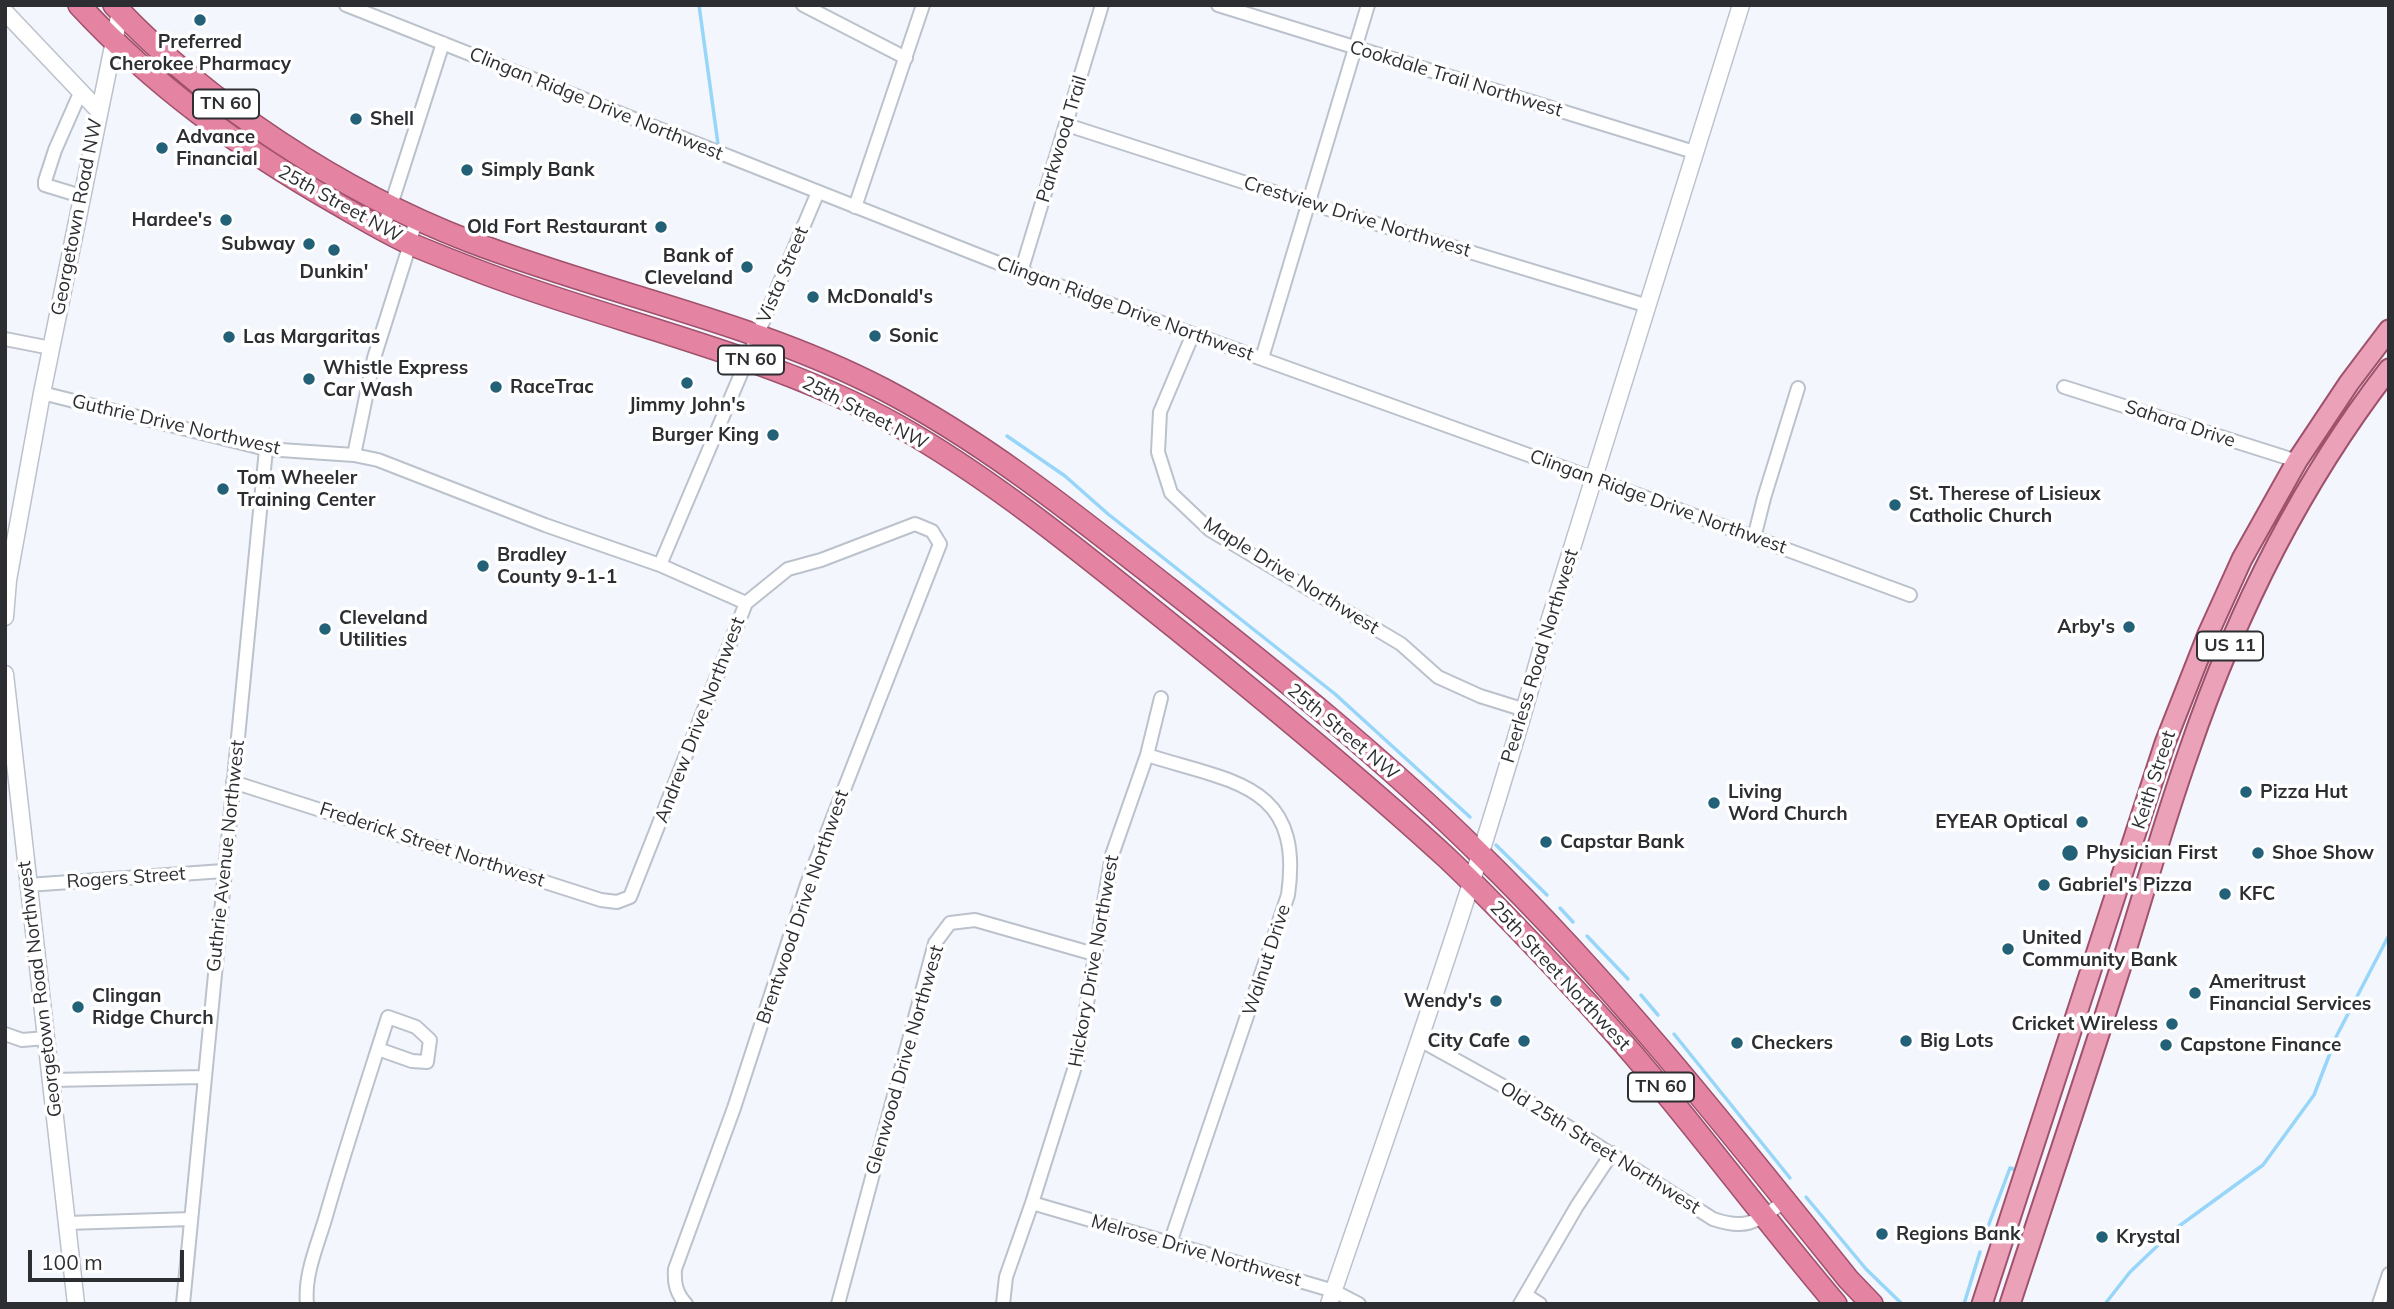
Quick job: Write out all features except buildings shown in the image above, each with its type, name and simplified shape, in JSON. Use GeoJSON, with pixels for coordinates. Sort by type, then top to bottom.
{"type":"FeatureCollection","features":[{"type":"Feature","properties":{"kind":"highway","name":"TN 60"},"geometry":{"type":"LineString","coordinates":[[79,5],[113,41]]}},
{"type":"Feature","properties":{"kind":"highway","name":"25th Street NW"},"geometry":{"type":"LineString","coordinates":[[119,7],[179,67],[276,139],[391,205],[468,241],[757,335],[881,388],[946,426],[1013,468],[1194,608],[1314,706],[1480,854]]}},
{"type":"Feature","properties":{"kind":"highway","name":"25th Street NW"},"geometry":{"type":"LineString","coordinates":[[113,41],[207,121],[274,168],[410,244],[519,286],[747,358],[831,393],[898,426],[981,477],[1056,531],[1260,696],[1342,767]]}},
{"type":"Feature","properties":{"kind":"highway","name":"25th Street Northwest"},"geometry":{"type":"LineString","coordinates":[[1342,767],[1449,860],[1550,962],[1657,1083],[1836,1304]]}},
{"type":"Feature","properties":{"kind":"highway","name":"25th Street Northwest"},"geometry":{"type":"LineString","coordinates":[[1480,854],[1650,1036],[1848,1279],[1872,1304]]}},
{"type":"Feature","properties":{"kind":"main road","name":"Keith Street"},"geometry":{"type":"LineString","coordinates":[[1982,1304],[2165,743],[2199,657],[2242,559],[2297,461],[2349,383],[2389,330]]}},
{"type":"Feature","properties":{"kind":"main road","name":"Keith Street"},"geometry":{"type":"LineString","coordinates":[[2010,1304],[2189,749],[2211,693],[2253,595],[2288,526],[2318,473],[2367,397],[2389,369]]}},
{"type":"Feature","properties":{"kind":"main road"},"geometry":{"type":"LineString","coordinates":[[2288,526],[2281,511],[2301,471],[2310,441]]}},
{"type":"Feature","properties":{"kind":"main road"},"geometry":{"type":"LineString","coordinates":[[2224,598],[2237,601],[2253,595]]}},
{"type":"Feature","properties":{"kind":"main road"},"geometry":{"type":"LineString","coordinates":[[2199,657],[2230,622],[2242,619]]}},
{"type":"Feature","properties":{"kind":"main road"},"geometry":{"type":"LineString","coordinates":[[2165,743],[2186,733],[2197,705],[2211,693]]}},
{"type":"Feature","properties":{"kind":"main road"},"geometry":{"type":"LineString","coordinates":[[2140,904],[2148,851],[2158,822],[2156,809],[2148,799]]}},
{"type":"Feature","properties":{"kind":"street","name":"Clingan Ridge Drive Northwest"},"geometry":{"type":"LineString","coordinates":[[346,5],[1021,272],[1910,595]]}},
{"type":"Feature","properties":{"kind":"street"},"geometry":{"type":"LineString","coordinates":[[803,5],[906,58]]}},
{"type":"Feature","properties":{"kind":"street"},"geometry":{"type":"LineString","coordinates":[[855,207],[923,5]]}},
{"type":"Feature","properties":{"kind":"street","name":"Parkwood Trail"},"geometry":{"type":"LineString","coordinates":[[1021,272],[1102,5]]}},
{"type":"Feature","properties":{"kind":"street","name":"Cookdale Trail Northwest"},"geometry":{"type":"LineString","coordinates":[[1218,5],[1695,152]]}},
{"type":"Feature","properties":{"kind":"street"},"geometry":{"type":"LineString","coordinates":[[1262,358],[1368,5]]}},
{"type":"Feature","properties":{"kind":"street","name":"Peerless Road Northwest"},"geometry":{"type":"LineString","coordinates":[[1331,1297],[1471,883],[1525,710],[1548,625],[1741,5]]}},
{"type":"Feature","properties":{"kind":"street","name":"Georgetown Road NW"},"geometry":{"type":"LineString","coordinates":[[42,393],[119,7]]}},
{"type":"Feature","properties":{"kind":"street"},"geometry":{"type":"LineString","coordinates":[[5,12],[98,110]]}},
{"type":"Feature","properties":{"kind":"street"},"geometry":{"type":"LineString","coordinates":[[383,230],[443,43]]}},
{"type":"Feature","properties":{"kind":"street"},"geometry":{"type":"LineString","coordinates":[[81,92],[55,150],[45,181],[45,185],[81,196]]}},
{"type":"Feature","properties":{"kind":"street","name":"Crestview Drive Northwest"},"geometry":{"type":"LineString","coordinates":[[1067,125],[1308,203],[1648,306]]}},
{"type":"Feature","properties":{"kind":"street","name":"Vista Street"},"geometry":{"type":"LineString","coordinates":[[660,565],[818,192]]}},
{"type":"Feature","properties":{"kind":"street"},"geometry":{"type":"LineString","coordinates":[[354,455],[374,358],[416,217]]}},
{"type":"Feature","properties":{"kind":"street","name":"Maple Drive Northwest"},"geometry":{"type":"LineString","coordinates":[[1193,334],[1160,412],[1158,452],[1171,493],[1210,530],[1401,644],[1438,677],[1480,696],[1525,710]]}},
{"type":"Feature","properties":{"kind":"street"},"geometry":{"type":"LineString","coordinates":[[5,339],[51,348]]}},
{"type":"Feature","properties":{"kind":"street"},"geometry":{"type":"LineString","coordinates":[[2349,383],[2367,397]]}},
{"type":"Feature","properties":{"kind":"street","name":"Sahara Drive"},"geometry":{"type":"LineString","coordinates":[[2064,387],[2297,461]]}},
{"type":"Feature","properties":{"kind":"street"},"geometry":{"type":"LineString","coordinates":[[1754,538],[1798,388]]}},
{"type":"Feature","properties":{"kind":"street"},"geometry":{"type":"LineString","coordinates":[[5,617],[8,580],[42,393]]}},
{"type":"Feature","properties":{"kind":"street","name":"Guthrie Drive Northwest"},"geometry":{"type":"LineString","coordinates":[[42,393],[266,449],[354,455],[379,460],[545,525],[660,565],[746,603]]}},
{"type":"Feature","properties":{"kind":"street","name":"Guthrie Avenue Northwest"},"geometry":{"type":"LineString","coordinates":[[183,1304],[266,449]]}},
{"type":"Feature","properties":{"kind":"street","name":"Andrew Drive Northwest"},"geometry":{"type":"LineString","coordinates":[[630,897],[746,603],[788,569],[821,561],[915,524]]}},
{"type":"Feature","properties":{"kind":"street","name":"Brentwood Drive Northwest"},"geometry":{"type":"LineString","coordinates":[[685,1304],[678,1296],[674,1281],[675,1269],[734,1108],[807,884],[940,544],[932,531],[915,524]]}},
{"type":"Feature","properties":{"kind":"street","name":"Georgetown Road Northwest"},"geometry":{"type":"LineString","coordinates":[[5,674],[76,1304]]}},
{"type":"Feature","properties":{"kind":"street"},"geometry":{"type":"LineString","coordinates":[[2188,685],[2211,693]]}},
{"type":"Feature","properties":{"kind":"street","name":"Hickory Drive Northwest"},"geometry":{"type":"LineString","coordinates":[[1003,1304],[1006,1277],[1079,1057],[1112,855],[1147,755],[1161,698]]}},
{"type":"Feature","properties":{"kind":"street","name":"Walnut Drive"},"geometry":{"type":"LineString","coordinates":[[1147,755],[1246,787],[1267,800],[1282,822],[1289,842],[1292,868],[1288,895],[1213,1123],[1170,1243]]}},
{"type":"Feature","properties":{"kind":"street","name":"Frederick Street Northwest"},"geometry":{"type":"LineString","coordinates":[[233,782],[601,900],[617,902],[630,897]]}},
{"type":"Feature","properties":{"kind":"street","name":"Rogers Street"},"geometry":{"type":"LineString","coordinates":[[28,885],[223,871]]}},
{"type":"Feature","properties":{"kind":"street","name":"Glenwood Drive Northwest"},"geometry":{"type":"LineString","coordinates":[[838,1304],[935,943],[950,923],[975,920],[1094,954]]}},
{"type":"Feature","properties":{"kind":"street"},"geometry":{"type":"LineString","coordinates":[[307,1304],[308,1279],[378,1049],[388,1017],[416,1027],[430,1040],[426,1062],[412,1061],[378,1049]]}},
{"type":"Feature","properties":{"kind":"street"},"geometry":{"type":"LineString","coordinates":[[5,1034],[22,1040],[46,1038]]}},
{"type":"Feature","properties":{"kind":"street","name":"Old 25th Street Northwest"},"geometry":{"type":"LineString","coordinates":[[1418,1039],[1512,1091],[1713,1219],[1727,1224],[1746,1225],[1785,1201]]}},
{"type":"Feature","properties":{"kind":"street"},"geometry":{"type":"LineString","coordinates":[[51,1080],[204,1077]]}},
{"type":"Feature","properties":{"kind":"street"},"geometry":{"type":"LineString","coordinates":[[1540,1304],[1523,1300],[1577,1206],[1612,1153]]}},
{"type":"Feature","properties":{"kind":"street","name":"Melrose Drive Northwest"},"geometry":{"type":"LineString","coordinates":[[1032,1203],[1170,1243],[1359,1304]]}},
{"type":"Feature","properties":{"kind":"street"},"geometry":{"type":"LineString","coordinates":[[67,1223],[191,1219]]}},
{"type":"Feature","properties":{"kind":"street"},"geometry":{"type":"LineString","coordinates":[[2379,1304],[2389,1274]]}},
{"type":"Feature","properties":{"kind":"waterway"},"geometry":{"type":"LineString","coordinates":[[699,5],[718,144]]}},
{"type":"Feature","properties":{"kind":"waterway"},"geometry":{"type":"LineString","coordinates":[[1007,436],[1065,476],[1108,514],[1335,694],[1470,817]]}},
{"type":"Feature","properties":{"kind":"waterway"},"geometry":{"type":"LineString","coordinates":[[1496,845],[1547,895]]}},
{"type":"Feature","properties":{"kind":"waterway"},"geometry":{"type":"LineString","coordinates":[[1560,908],[1573,922]]}},
{"type":"Feature","properties":{"kind":"waterway"},"geometry":{"type":"LineString","coordinates":[[2105,1304],[2130,1272],[2175,1229],[2263,1165],[2314,1095],[2337,1035],[2389,935]]}},
{"type":"Feature","properties":{"kind":"waterway"},"geometry":{"type":"LineString","coordinates":[[1587,936],[1628,979]]}},
{"type":"Feature","properties":{"kind":"waterway"},"geometry":{"type":"LineString","coordinates":[[1641,995],[1658,1015]]}},
{"type":"Feature","properties":{"kind":"waterway"},"geometry":{"type":"LineString","coordinates":[[1674,1034],[1790,1178]]}},
{"type":"Feature","properties":{"kind":"waterway"},"geometry":{"type":"LineString","coordinates":[[1986,1232],[2010,1168],[2016,1170]]}},
{"type":"Feature","properties":{"kind":"waterway"},"geometry":{"type":"LineString","coordinates":[[1806,1197],[1866,1269],[1902,1304]]}},
{"type":"Feature","properties":{"kind":"waterway"},"geometry":{"type":"LineString","coordinates":[[1964,1304],[1980,1252]]}},
{"type":"Feature","properties":{"kind":"place","name":"Preferred Cherokee Pharmacy"},"geometry":{"type":"Point","coordinates":[200,20]}},
{"type":"Feature","properties":{"kind":"place","name":"Shell"},"geometry":{"type":"Point","coordinates":[356,119]}},
{"type":"Feature","properties":{"kind":"place","name":"Advance Financial"},"geometry":{"type":"Point","coordinates":[162,148]}},
{"type":"Feature","properties":{"kind":"place","name":"Simply Bank"},"geometry":{"type":"Point","coordinates":[467,170]}},
{"type":"Feature","properties":{"kind":"place","name":"Hardee's"},"geometry":{"type":"Point","coordinates":[226,220]}},
{"type":"Feature","properties":{"kind":"place","name":"Old Fort Restaurant"},"geometry":{"type":"Point","coordinates":[661,227]}},
{"type":"Feature","properties":{"kind":"place","name":"Subway"},"geometry":{"type":"Point","coordinates":[309,244]}},
{"type":"Feature","properties":{"kind":"place","name":"Dunkin'"},"geometry":{"type":"Point","coordinates":[334,250]}},
{"type":"Feature","properties":{"kind":"place","name":"Bank of Cleveland"},"geometry":{"type":"Point","coordinates":[747,267]}},
{"type":"Feature","properties":{"kind":"place","name":"McDonald's"},"geometry":{"type":"Point","coordinates":[813,297]}},
{"type":"Feature","properties":{"kind":"place","name":"Sonic"},"geometry":{"type":"Point","coordinates":[875,336]}},
{"type":"Feature","properties":{"kind":"place","name":"Las Margaritas"},"geometry":{"type":"Point","coordinates":[229,337]}},
{"type":"Feature","properties":{"kind":"place","name":"Whistle Express Car Wash"},"geometry":{"type":"Point","coordinates":[309,379]}},
{"type":"Feature","properties":{"kind":"place","name":"Jimmy John's"},"geometry":{"type":"Point","coordinates":[687,383]}},
{"type":"Feature","properties":{"kind":"place","name":"RaceTrac"},"geometry":{"type":"Point","coordinates":[496,387]}},
{"type":"Feature","properties":{"kind":"place","name":"Burger King"},"geometry":{"type":"Point","coordinates":[773,435]}},
{"type":"Feature","properties":{"kind":"place","name":"Tom Wheeler Training Center"},"geometry":{"type":"Point","coordinates":[223,489]}},
{"type":"Feature","properties":{"kind":"place","name":"St. Therese of Lisieux Catholic Church"},"geometry":{"type":"Point","coordinates":[1895,505]}},
{"type":"Feature","properties":{"kind":"place","name":"Bradley County 9-1-1"},"geometry":{"type":"Point","coordinates":[483,566]}},
{"type":"Feature","properties":{"kind":"place","name":"Arby's"},"geometry":{"type":"Point","coordinates":[2129,627]}},
{"type":"Feature","properties":{"kind":"place","name":"Cleveland Utilities"},"geometry":{"type":"Point","coordinates":[325,629]}},
{"type":"Feature","properties":{"kind":"place","name":"Pizza Hut"},"geometry":{"type":"Point","coordinates":[2246,792]}},
{"type":"Feature","properties":{"kind":"place","name":"Living Word Church"},"geometry":{"type":"Point","coordinates":[1714,803]}},
{"type":"Feature","properties":{"kind":"place","name":"EYEAR Optical"},"geometry":{"type":"Point","coordinates":[2082,822]}},
{"type":"Feature","properties":{"kind":"place","name":"Capstar Bank"},"geometry":{"type":"Point","coordinates":[1546,842]}},
{"type":"Feature","properties":{"kind":"place","name":"Physician First"},"geometry":{"type":"Point","coordinates":[2070,853]}},
{"type":"Feature","properties":{"kind":"place","name":"Shoe Show"},"geometry":{"type":"Point","coordinates":[2258,853]}},
{"type":"Feature","properties":{"kind":"place","name":"Gabriel's Pizza"},"geometry":{"type":"Point","coordinates":[2044,885]}},
{"type":"Feature","properties":{"kind":"place","name":"KFC"},"geometry":{"type":"Point","coordinates":[2225,894]}},
{"type":"Feature","properties":{"kind":"place","name":"United Community Bank"},"geometry":{"type":"Point","coordinates":[2008,949]}},
{"type":"Feature","properties":{"kind":"place","name":"Ameritrust Financial Services"},"geometry":{"type":"Point","coordinates":[2195,993]}},
{"type":"Feature","properties":{"kind":"place","name":"Wendy's"},"geometry":{"type":"Point","coordinates":[1496,1001]}},
{"type":"Feature","properties":{"kind":"place","name":"Clingan Ridge Church"},"geometry":{"type":"Point","coordinates":[78,1007]}},
{"type":"Feature","properties":{"kind":"place","name":"Cricket Wireless"},"geometry":{"type":"Point","coordinates":[2172,1024]}},
{"type":"Feature","properties":{"kind":"place","name":"City Cafe"},"geometry":{"type":"Point","coordinates":[1524,1041]}},
{"type":"Feature","properties":{"kind":"place","name":"Big Lots"},"geometry":{"type":"Point","coordinates":[1906,1041]}},
{"type":"Feature","properties":{"kind":"place","name":"Checkers"},"geometry":{"type":"Point","coordinates":[1737,1043]}},
{"type":"Feature","properties":{"kind":"place","name":"Capstone Finance"},"geometry":{"type":"Point","coordinates":[2166,1045]}},
{"type":"Feature","properties":{"kind":"place","name":"Regions Bank"},"geometry":{"type":"Point","coordinates":[1882,1234]}},
{"type":"Feature","properties":{"kind":"place","name":"Krystal"},"geometry":{"type":"Point","coordinates":[2102,1237]}}]}
